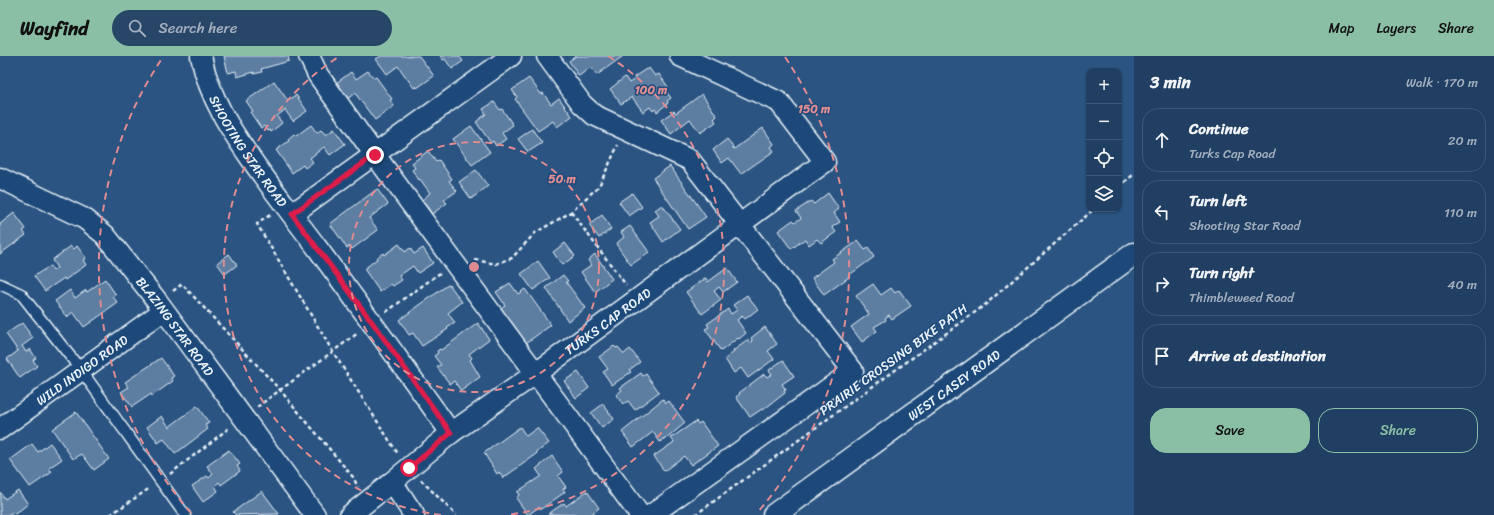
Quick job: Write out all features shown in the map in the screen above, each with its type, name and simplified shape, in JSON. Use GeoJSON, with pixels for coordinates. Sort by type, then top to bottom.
{"type":"FeatureCollection","features":[{"type":"Feature","properties":{"kind":"main road","name":"WEST CASEY ROAD"},"geometry":{"type":"LineString","coordinates":[[774,515],[1134,254]]}},
{"type":"Feature","properties":{"kind":"street","name":"SHOOTING STAR ROAD"},"geometry":{"type":"LineString","coordinates":[[201,56],[206,79],[225,120],[451,433]]}},
{"type":"Feature","properties":{"kind":"street"},"geometry":{"type":"LineString","coordinates":[[309,56],[318,75],[375,155],[640,515]]}},
{"type":"Feature","properties":{"kind":"street"},"geometry":{"type":"LineString","coordinates":[[288,209],[375,155],[511,56]]}},
{"type":"Feature","properties":{"kind":"street"},"geometry":{"type":"LineString","coordinates":[[547,56],[582,104],[594,115],[690,160],[853,371],[650,515]]}},
{"type":"Feature","properties":{"kind":"street","name":"TURKS CAP ROAD"},"geometry":{"type":"LineString","coordinates":[[350,515],[451,433],[535,374],[825,162],[778,102],[680,56]]}},
{"type":"Feature","properties":{"kind":"street","name":"BLAZING STAR ROAD"},"geometry":{"type":"LineString","coordinates":[[0,178],[85,219],[105,235],[161,306],[315,515]]}},
{"type":"Feature","properties":{"kind":"street","name":"WILD INDIGO ROAD"},"geometry":{"type":"LineString","coordinates":[[0,429],[81,370],[161,306]]}},
{"type":"Feature","properties":{"kind":"street"},"geometry":{"type":"LineString","coordinates":[[392,482],[414,515]]}},
{"type":"Feature","properties":{"kind":"lane"},"geometry":{"type":"LineString","coordinates":[[0,284],[21,294],[81,370],[185,515]]}},
{"type":"Feature","properties":{"kind":"path"},"geometry":{"type":"LineString","coordinates":[[1122,184],[1134,174]]}},
{"type":"Feature","properties":{"kind":"path"},"geometry":{"type":"LineString","coordinates":[[288,209],[257,224],[333,352],[395,450],[409,468],[456,515]]}},
{"type":"Feature","properties":{"kind":"path"},"geometry":{"type":"LineString","coordinates":[[571,212],[636,299]]}},
{"type":"Feature","properties":{"kind":"path","name":"PRAIRIE CROSSING BIKE PATH"},"geometry":{"type":"LineString","coordinates":[[695,515],[971,315],[1091,212]]}},
{"type":"Feature","properties":{"kind":"path"},"geometry":{"type":"LineString","coordinates":[[161,306],[182,284],[285,396],[353,477],[366,502]]}},
{"type":"Feature","properties":{"kind":"building"},"geometry":{"type":"Polygon","coordinates":[[[224,56],[288,56],[289,61],[261,69],[262,72],[254,74],[254,72],[237,77],[236,71],[228,73],[224,56]]]}},
{"type":"Feature","properties":{"kind":"building"},"geometry":{"type":"Polygon","coordinates":[[[381,56],[419,56],[434,76],[417,88],[416,86],[414,88],[398,66],[387,74],[376,59],[381,56]]]}},
{"type":"Feature","properties":{"kind":"building"},"geometry":{"type":"Polygon","coordinates":[[[440,56],[459,56],[463,61],[452,69],[445,59],[443,60],[440,56]]]}},
{"type":"Feature","properties":{"kind":"building"},"geometry":{"type":"Polygon","coordinates":[[[576,56],[623,56],[597,75],[591,67],[579,76],[569,61],[576,56]]]}},
{"type":"Feature","properties":{"kind":"building"},"geometry":{"type":"Polygon","coordinates":[[[649,68],[655,76],[659,74],[668,87],[665,90],[671,98],[667,101],[668,103],[657,112],[655,109],[653,111],[650,107],[643,112],[632,97],[621,104],[610,89],[625,77],[629,83],[635,79],[634,77],[649,68]]]}},
{"type":"Feature","properties":{"kind":"building"},"geometry":{"type":"Polygon","coordinates":[[[368,71],[374,78],[376,77],[392,99],[390,100],[394,106],[375,120],[355,93],[346,100],[335,84],[351,72],[356,79],[368,71]]]}},
{"type":"Feature","properties":{"kind":"building"},"geometry":{"type":"Polygon","coordinates":[[[529,78],[551,104],[559,98],[572,116],[557,127],[553,121],[538,131],[515,99],[517,97],[512,90],[529,78]]]}},
{"type":"Feature","properties":{"kind":"building"},"geometry":{"type":"Polygon","coordinates":[[[274,81],[288,101],[296,95],[307,111],[293,121],[285,110],[277,116],[282,123],[271,132],[264,126],[261,128],[250,112],[253,111],[246,101],[274,81]]]}},
{"type":"Feature","properties":{"kind":"building"},"geometry":{"type":"Polygon","coordinates":[[[702,94],[717,116],[714,119],[716,122],[700,133],[690,119],[671,134],[661,120],[674,111],[676,113],[702,94]]]}},
{"type":"Feature","properties":{"kind":"building"},"geometry":{"type":"Polygon","coordinates":[[[494,102],[500,110],[502,109],[513,125],[502,133],[506,139],[496,146],[493,141],[491,143],[476,122],[486,114],[483,109],[494,102]]]}},
{"type":"Feature","properties":{"kind":"building"},"geometry":{"type":"Polygon","coordinates":[[[311,125],[317,133],[321,130],[326,135],[334,129],[345,144],[330,155],[324,147],[310,158],[313,162],[305,168],[303,165],[292,173],[276,150],[289,141],[288,139],[294,134],[296,136],[311,125]]]}},
{"type":"Feature","properties":{"kind":"building"},"geometry":{"type":"Polygon","coordinates":[[[471,126],[490,152],[472,165],[453,139],[471,126]]]}},
{"type":"Feature","properties":{"kind":"building"},"geometry":{"type":"Polygon","coordinates":[[[763,128],[774,144],[771,147],[774,151],[741,174],[729,158],[722,163],[713,150],[727,139],[734,149],[763,128]]]}},
{"type":"Feature","properties":{"kind":"building"},"geometry":{"type":"Polygon","coordinates":[[[532,129],[542,143],[528,152],[518,139],[532,129]]]}},
{"type":"Feature","properties":{"kind":"building"},"geometry":{"type":"Polygon","coordinates":[[[428,151],[436,162],[439,160],[452,179],[449,181],[457,191],[444,200],[447,203],[432,214],[422,200],[430,193],[412,170],[415,168],[412,163],[428,151]]]}},
{"type":"Feature","properties":{"kind":"building"},"geometry":{"type":"Polygon","coordinates":[[[670,166],[706,217],[688,229],[653,178],[670,166]]]}},
{"type":"Feature","properties":{"kind":"building"},"geometry":{"type":"Polygon","coordinates":[[[476,170],[488,186],[471,199],[459,182],[476,170]]]}},
{"type":"Feature","properties":{"kind":"building"},"geometry":{"type":"Polygon","coordinates":[[[377,189],[388,204],[369,218],[378,230],[352,249],[350,246],[347,248],[330,224],[377,189]]]}},
{"type":"Feature","properties":{"kind":"building"},"geometry":{"type":"Polygon","coordinates":[[[632,193],[642,207],[629,216],[619,202],[632,193]]]}},
{"type":"Feature","properties":{"kind":"building"},"geometry":{"type":"Polygon","coordinates":[[[828,193],[839,209],[834,213],[840,222],[832,227],[836,232],[821,243],[817,239],[809,245],[805,239],[791,249],[778,231],[793,220],[795,222],[801,218],[796,211],[811,201],[814,204],[828,193]]]}},
{"type":"Feature","properties":{"kind":"building"},"geometry":{"type":"Polygon","coordinates":[[[662,205],[680,229],[663,242],[650,222],[659,216],[655,210],[662,205]]]}},
{"type":"Feature","properties":{"kind":"building"},"geometry":{"type":"Polygon","coordinates":[[[14,213],[26,229],[23,231],[26,235],[0,254],[0,224],[14,213]]]}},
{"type":"Feature","properties":{"kind":"building"},"geometry":{"type":"Polygon","coordinates":[[[602,215],[611,229],[599,238],[589,225],[602,215]]]}},
{"type":"Feature","properties":{"kind":"building"},"geometry":{"type":"Polygon","coordinates":[[[630,226],[649,252],[631,265],[616,244],[624,237],[621,232],[630,226]]]}},
{"type":"Feature","properties":{"kind":"building"},"geometry":{"type":"Polygon","coordinates":[[[858,241],[865,250],[868,248],[874,257],[824,295],[812,278],[834,262],[832,259],[858,241]]]}},
{"type":"Feature","properties":{"kind":"building"},"geometry":{"type":"Polygon","coordinates":[[[565,243],[575,256],[562,265],[553,252],[565,243]]]}},
{"type":"Feature","properties":{"kind":"building"},"geometry":{"type":"Polygon","coordinates":[[[399,244],[405,252],[410,248],[414,254],[423,248],[433,263],[418,273],[413,266],[399,276],[402,280],[393,286],[391,284],[380,292],[364,269],[383,253],[384,255],[399,244]]]}},
{"type":"Feature","properties":{"kind":"building"},"geometry":{"type":"Polygon","coordinates":[[[71,246],[74,249],[77,246],[86,258],[83,260],[86,265],[65,280],[64,278],[45,291],[34,276],[50,266],[53,271],[57,268],[52,260],[71,246]]]}},
{"type":"Feature","properties":{"kind":"building"},"geometry":{"type":"Polygon","coordinates":[[[229,254],[237,265],[225,274],[217,263],[229,254]]]}},
{"type":"Feature","properties":{"kind":"building"},"geometry":{"type":"Polygon","coordinates":[[[595,254],[612,279],[595,292],[581,272],[591,265],[588,260],[595,254]]]}},
{"type":"Feature","properties":{"kind":"building"},"geometry":{"type":"Polygon","coordinates":[[[538,261],[550,278],[533,290],[521,274],[538,261]]]}},
{"type":"Feature","properties":{"kind":"building"},"geometry":{"type":"Polygon","coordinates":[[[727,268],[737,282],[723,292],[719,287],[714,291],[721,300],[702,314],[686,292],[706,278],[708,282],[727,268]]]}},
{"type":"Feature","properties":{"kind":"building"},"geometry":{"type":"Polygon","coordinates":[[[563,275],[568,281],[566,282],[585,308],[568,321],[546,288],[563,275]]]}},
{"type":"Feature","properties":{"kind":"building"},"geometry":{"type":"Polygon","coordinates":[[[105,279],[116,295],[113,297],[118,303],[84,327],[73,312],[67,317],[55,301],[70,290],[75,298],[86,290],[87,292],[105,279]]]}},
{"type":"Feature","properties":{"kind":"building"},"geometry":{"type":"Polygon","coordinates":[[[510,283],[518,294],[525,289],[551,325],[526,343],[501,308],[505,305],[496,292],[510,283]]]}},
{"type":"Feature","properties":{"kind":"building"},"geometry":{"type":"Polygon","coordinates":[[[449,284],[462,302],[448,313],[455,323],[422,346],[413,333],[409,335],[399,320],[449,284]]]}},
{"type":"Feature","properties":{"kind":"building"},"geometry":{"type":"Polygon","coordinates":[[[873,284],[881,295],[891,288],[895,293],[899,290],[911,306],[892,319],[889,315],[885,318],[886,320],[874,327],[877,331],[862,342],[851,327],[869,314],[856,296],[873,284]]]}},
{"type":"Feature","properties":{"kind":"building"},"geometry":{"type":"Polygon","coordinates":[[[747,295],[758,309],[745,319],[742,316],[737,320],[746,333],[721,351],[705,329],[709,327],[707,324],[728,309],[731,314],[737,310],[733,305],[747,295]]]}},
{"type":"Feature","properties":{"kind":"building"},"geometry":{"type":"Polygon","coordinates":[[[22,323],[33,338],[22,346],[26,352],[30,349],[36,358],[33,360],[37,366],[20,378],[7,359],[18,351],[6,334],[22,323]]]}},
{"type":"Feature","properties":{"kind":"building"},"geometry":{"type":"Polygon","coordinates":[[[478,323],[489,339],[469,354],[472,358],[470,360],[480,377],[461,391],[454,381],[450,384],[437,367],[441,365],[434,356],[438,353],[437,351],[440,349],[441,350],[478,323]]]}},
{"type":"Feature","properties":{"kind":"building"},"geometry":{"type":"Polygon","coordinates":[[[765,327],[777,344],[768,351],[774,359],[748,378],[741,368],[734,373],[725,359],[748,340],[750,343],[753,341],[751,338],[765,327]]]}},
{"type":"Feature","properties":{"kind":"building"},"geometry":{"type":"Polygon","coordinates":[[[614,346],[616,348],[618,347],[624,354],[630,349],[640,362],[629,370],[631,372],[612,385],[603,372],[608,369],[599,357],[614,346]]]}},
{"type":"Feature","properties":{"kind":"building"},"geometry":{"type":"Polygon","coordinates":[[[161,358],[174,376],[171,378],[173,381],[152,396],[151,394],[132,407],[121,392],[129,387],[125,382],[161,358]]]}},
{"type":"Feature","properties":{"kind":"building"},"geometry":{"type":"Polygon","coordinates":[[[783,360],[794,376],[782,384],[786,390],[784,391],[785,393],[763,410],[762,409],[750,417],[736,397],[764,374],[767,377],[772,374],[769,370],[783,360]]]}},
{"type":"Feature","properties":{"kind":"building"},"geometry":{"type":"Polygon","coordinates":[[[578,372],[589,388],[576,398],[564,381],[578,372]]]}},
{"type":"Feature","properties":{"kind":"building"},"geometry":{"type":"Polygon","coordinates":[[[641,373],[643,376],[646,374],[659,392],[635,410],[628,401],[623,404],[616,395],[622,390],[620,388],[641,373]]]}},
{"type":"Feature","properties":{"kind":"building"},"geometry":{"type":"Polygon","coordinates":[[[663,399],[666,403],[669,401],[685,423],[666,439],[665,438],[660,442],[653,432],[633,447],[622,432],[663,399]]]}},
{"type":"Feature","properties":{"kind":"building"},"geometry":{"type":"Polygon","coordinates":[[[603,404],[614,419],[602,428],[591,413],[603,404]]]}},
{"type":"Feature","properties":{"kind":"building"},"geometry":{"type":"Polygon","coordinates":[[[197,406],[209,423],[205,425],[208,429],[175,454],[164,439],[158,443],[147,427],[162,416],[169,427],[197,406]]]}},
{"type":"Feature","properties":{"kind":"building"},"geometry":{"type":"Polygon","coordinates":[[[76,412],[109,459],[94,470],[82,454],[73,459],[52,429],[76,412]]]}},
{"type":"Feature","properties":{"kind":"building"},"geometry":{"type":"Polygon","coordinates":[[[696,421],[698,424],[701,422],[718,446],[691,465],[684,456],[664,471],[654,456],[674,442],[671,438],[696,421]]]}},
{"type":"Feature","properties":{"kind":"building"},"geometry":{"type":"Polygon","coordinates":[[[520,427],[526,436],[537,428],[549,443],[536,453],[537,454],[503,478],[499,472],[497,474],[484,453],[520,427]]]}},
{"type":"Feature","properties":{"kind":"building"},"geometry":{"type":"Polygon","coordinates":[[[50,443],[62,459],[49,468],[52,472],[30,487],[10,460],[32,444],[38,452],[50,443]]]}},
{"type":"Feature","properties":{"kind":"building"},"geometry":{"type":"Polygon","coordinates":[[[229,450],[240,464],[237,466],[240,471],[221,485],[219,482],[215,486],[218,491],[203,502],[192,486],[207,476],[209,478],[213,474],[207,466],[229,450]]]}},
{"type":"Feature","properties":{"kind":"building"},"geometry":{"type":"Polygon","coordinates":[[[552,456],[563,472],[558,476],[566,487],[563,489],[565,492],[541,509],[539,507],[528,515],[516,498],[519,495],[517,492],[541,476],[536,469],[552,456]]]}},
{"type":"Feature","properties":{"kind":"building"},"geometry":{"type":"Polygon","coordinates":[[[18,490],[28,504],[15,514],[14,512],[10,515],[0,515],[0,492],[5,499],[18,490]]]}},
{"type":"Feature","properties":{"kind":"building"},"geometry":{"type":"Polygon","coordinates":[[[262,491],[279,514],[236,515],[233,512],[262,491]]]}},
{"type":"Feature","properties":{"kind":"building"},"geometry":{"type":"Polygon","coordinates":[[[587,491],[599,508],[590,515],[548,514],[564,503],[566,506],[587,491]]]}},
{"type":"Feature","properties":{"kind":"route"},"geometry":{"type":"LineString","coordinates":[[375,155],[292,214],[372,322],[451,433],[409,468]]}}]}
